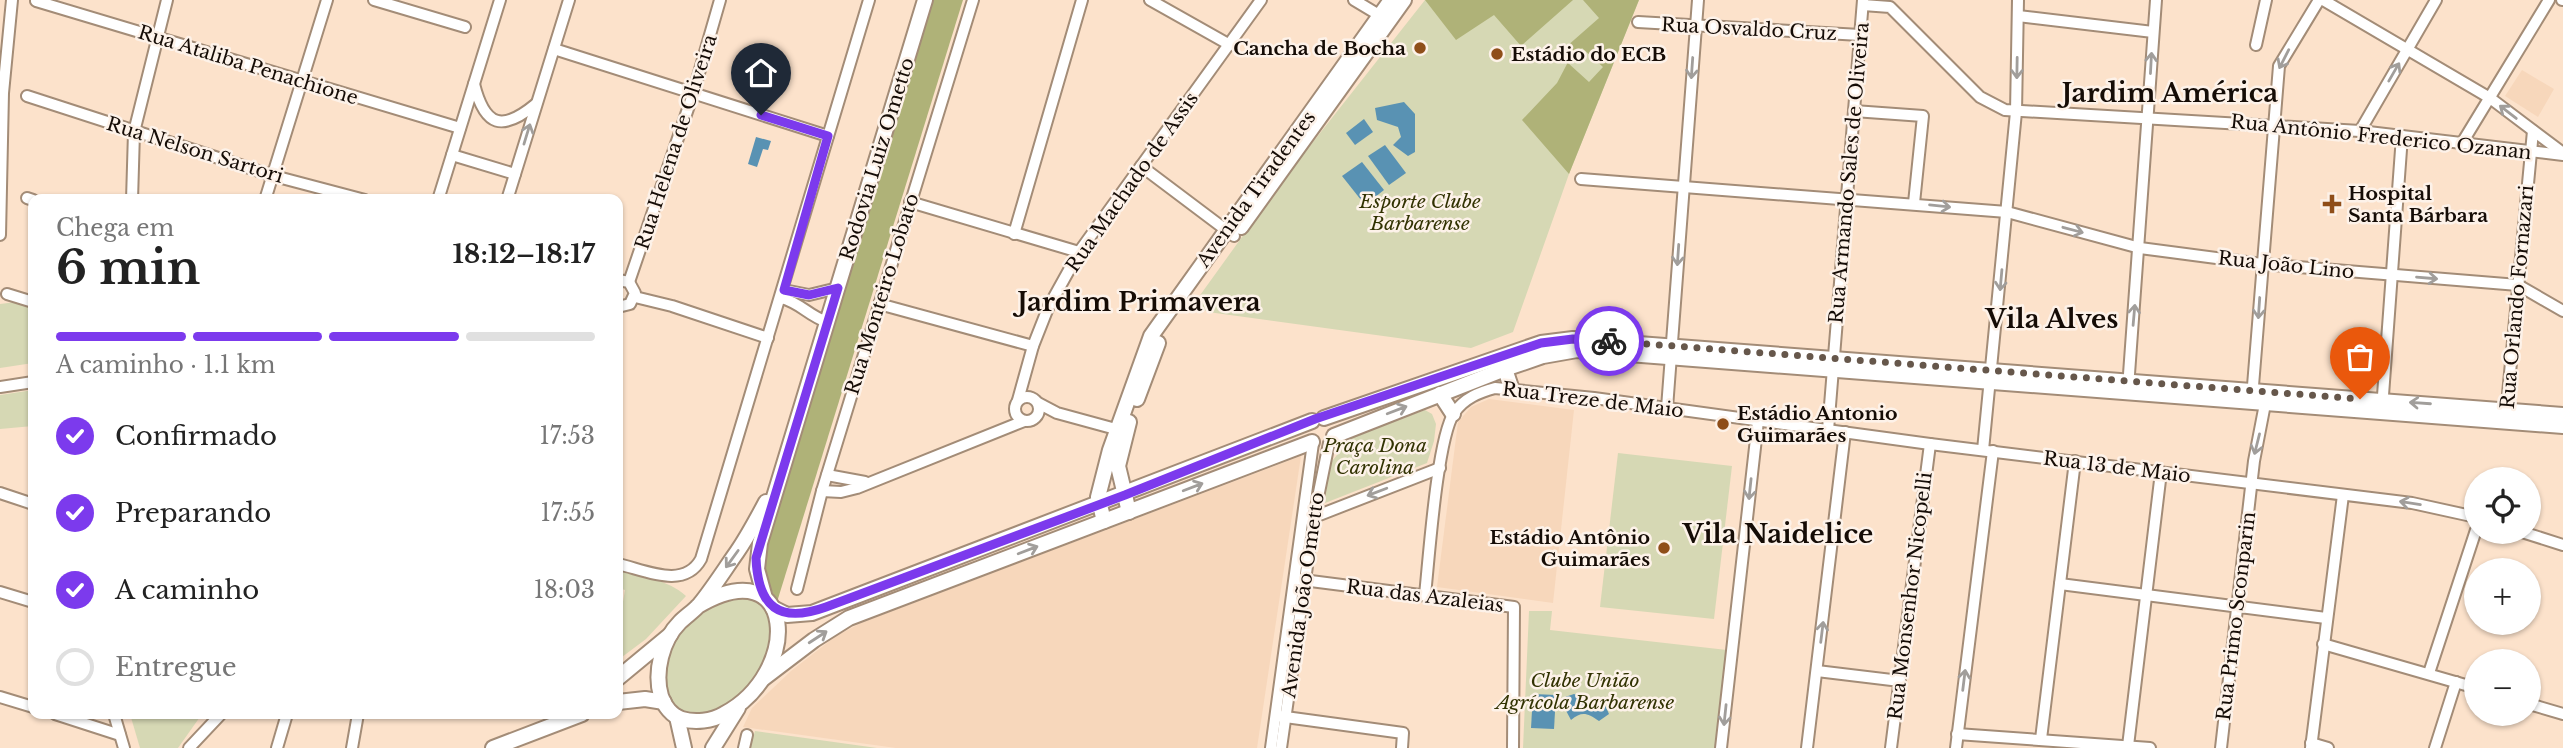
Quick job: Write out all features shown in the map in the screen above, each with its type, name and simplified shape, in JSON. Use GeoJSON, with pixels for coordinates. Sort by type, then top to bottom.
{"type":"FeatureCollection","features":[{"type":"Feature","properties":{"kind":"main road","name":"Rodovia Luiz Ometto"},"geometry":{"type":"LineString","coordinates":[[769,603],[756,558],[925,0]]}},
{"type":"Feature","properties":{"kind":"main road","name":"Avenida Tiradentes"},"geometry":{"type":"LineString","coordinates":[[1385,19],[1391,0]]}},
{"type":"Feature","properties":{"kind":"main road","name":"Avenida Tiradentes"},"geometry":{"type":"LineString","coordinates":[[1099,505],[1103,478],[1151,336],[1230,233],[1385,19],[1404,0]]}},
{"type":"Feature","properties":{"kind":"main road"},"geometry":{"type":"LineString","coordinates":[[623,674],[671,634],[698,606],[734,591],[755,593],[787,615],[802,615],[1078,513],[1318,420],[1550,342],[1589,339],[1671,352]]}},
{"type":"Feature","properties":{"kind":"main road"},"geometry":{"type":"LineString","coordinates":[[713,748],[741,702],[764,678],[805,646],[849,618],[1312,442],[1331,439],[1440,394],[1543,356],[1577,350],[1671,352],[2257,400],[2506,416],[2563,415]]}},
{"type":"Feature","properties":{"kind":"main road"},"geometry":{"type":"LineString","coordinates":[[1505,369],[1511,387]]}},
{"type":"Feature","properties":{"kind":"main road"},"geometry":{"type":"LineString","coordinates":[[1440,394],[1453,414]]}},
{"type":"Feature","properties":{"kind":"main road"},"geometry":{"type":"LineString","coordinates":[[2506,416],[2563,426]]}},
{"type":"Feature","properties":{"kind":"main road"},"geometry":{"type":"LineString","coordinates":[[1318,420],[1332,423],[1331,439]]}},
{"type":"Feature","properties":{"kind":"main road"},"geometry":{"type":"LineString","coordinates":[[1312,442],[1307,434],[1318,420]]}},
{"type":"Feature","properties":{"kind":"main road","name":"Avenida Tiradentes"},"geometry":{"type":"LineString","coordinates":[[1121,431],[1118,466],[1129,512]]}},
{"type":"Feature","properties":{"kind":"main road"},"geometry":{"type":"LineString","coordinates":[[1078,513],[1103,478]]}},
{"type":"Feature","properties":{"kind":"main road","name":"Rodovia Luiz Ometto"},"geometry":{"type":"LineString","coordinates":[[698,606],[737,551],[779,479]]}},
{"type":"Feature","properties":{"kind":"main road"},"geometry":{"type":"LineString","coordinates":[[1099,505],[1104,521]]}},
{"type":"Feature","properties":{"kind":"main road"},"geometry":{"type":"LineString","coordinates":[[840,602],[837,615],[849,618]]}},
{"type":"Feature","properties":{"kind":"main road"},"geometry":{"type":"LineString","coordinates":[[764,678],[778,643],[779,629],[769,603]]}},
{"type":"Feature","properties":{"kind":"main road"},"geometry":{"type":"LineString","coordinates":[[671,634],[658,672],[664,702],[677,717],[684,748]]}},
{"type":"Feature","properties":{"kind":"main road"},"geometry":{"type":"LineString","coordinates":[[623,701],[645,699],[664,702]]}},
{"type":"Feature","properties":{"kind":"main road"},"geometry":{"type":"LineString","coordinates":[[677,717],[691,721],[711,719],[741,702]]}},
{"type":"Feature","properties":{"kind":"main road"},"geometry":{"type":"LineString","coordinates":[[494,748],[565,719]]}},
{"type":"Feature","properties":{"kind":"street"},"geometry":{"type":"LineString","coordinates":[[0,235],[4,93],[12,0]]}},
{"type":"Feature","properties":{"kind":"street"},"geometry":{"type":"LineString","coordinates":[[132,194],[134,132],[167,0]]}},
{"type":"Feature","properties":{"kind":"street"},"geometry":{"type":"LineString","coordinates":[[267,194],[327,0]]}},
{"type":"Feature","properties":{"kind":"street"},"geometry":{"type":"LineString","coordinates":[[373,0],[465,27]]}},
{"type":"Feature","properties":{"kind":"street"},"geometry":{"type":"LineString","coordinates":[[440,194],[500,0]]}},
{"type":"Feature","properties":{"kind":"street"},"geometry":{"type":"LineString","coordinates":[[509,194],[569,0]]}},
{"type":"Feature","properties":{"kind":"street","name":"Rua Helena de Oliveira"},"geometry":{"type":"LineString","coordinates":[[624,281],[693,94],[720,0]]}},
{"type":"Feature","properties":{"kind":"street"},"geometry":{"type":"LineString","coordinates":[[623,565],[671,577],[687,575],[698,566],[783,294],[869,0]]}},
{"type":"Feature","properties":{"kind":"street","name":"Rua Monteiro Lobato"},"geometry":{"type":"LineString","coordinates":[[797,589],[822,491],[973,0]]}},
{"type":"Feature","properties":{"kind":"street"},"geometry":{"type":"LineString","coordinates":[[1014,234],[1082,0]]}},
{"type":"Feature","properties":{"kind":"street"},"geometry":{"type":"LineString","coordinates":[[1150,0],[1230,45]]}},
{"type":"Feature","properties":{"kind":"street","name":"Rua Machado de Assis"},"geometry":{"type":"LineString","coordinates":[[1016,405],[1033,346],[1048,308],[1079,252],[1261,0]]}},
{"type":"Feature","properties":{"kind":"street"},"geometry":{"type":"LineString","coordinates":[[1354,0],[1385,19]]}},
{"type":"Feature","properties":{"kind":"street"},"geometry":{"type":"LineString","coordinates":[[1667,408],[1698,0]]}},
{"type":"Feature","properties":{"kind":"street"},"geometry":{"type":"LineString","coordinates":[[1956,748],[1988,451],[2016,111],[2018,0]]}},
{"type":"Feature","properties":{"kind":"street"},"geometry":{"type":"LineString","coordinates":[[2128,388],[2156,0]]}},
{"type":"Feature","properties":{"kind":"street"},"geometry":{"type":"LineString","coordinates":[[2256,45],[2266,0]]}},
{"type":"Feature","properties":{"kind":"street"},"geometry":{"type":"LineString","coordinates":[[2321,0],[2490,98],[2563,154]]}},
{"type":"Feature","properties":{"kind":"street","name":"Rua Primo Sconparin"},"geometry":{"type":"LineString","coordinates":[[2221,748],[2252,484],[2262,264],[2279,66],[2321,0]]}},
{"type":"Feature","properties":{"kind":"street"},"geometry":{"type":"LineString","coordinates":[[2360,131],[2436,0]]}},
{"type":"Feature","properties":{"kind":"street"},"geometry":{"type":"LineString","coordinates":[[2462,143],[2549,0]]}},
{"type":"Feature","properties":{"kind":"street","name":"Rua Ataliba Penachione"},"geometry":{"type":"LineString","coordinates":[[36,1],[460,128]]}},
{"type":"Feature","properties":{"kind":"street","name":"Rua Antônio Frederico Ozanan"},"geometry":{"type":"LineString","coordinates":[[1863,2],[1890,3],[1980,97],[1991,105],[2016,111],[2148,116],[2360,131],[2563,154]]}},
{"type":"Feature","properties":{"kind":"street","name":"Rua Armando Sales de Oliveira"},"geometry":{"type":"LineString","coordinates":[[1828,430],[1863,2]]}},
{"type":"Feature","properties":{"kind":"street"},"geometry":{"type":"LineString","coordinates":[[2018,16],[2153,32]]}},
{"type":"Feature","properties":{"kind":"street","name":"Rua Osvaldo Cruz"},"geometry":{"type":"LineString","coordinates":[[1638,22],[1860,36]]}},
{"type":"Feature","properties":{"kind":"street"},"geometry":{"type":"LineString","coordinates":[[554,48],[828,136]]}},
{"type":"Feature","properties":{"kind":"street"},"geometry":{"type":"LineString","coordinates":[[474,84],[482,110],[489,118],[500,122],[513,121],[537,103]]}},
{"type":"Feature","properties":{"kind":"street","name":"Rua Nelson Sartori"},"geometry":{"type":"LineString","coordinates":[[27,96],[274,176],[342,194]]}},
{"type":"Feature","properties":{"kind":"street"},"geometry":{"type":"LineString","coordinates":[[1854,111],[1923,116],[1914,203]]}},
{"type":"Feature","properties":{"kind":"street","name":"Rua Orlando Fornazari"},"geometry":{"type":"LineString","coordinates":[[2506,416],[2533,131]]}},
{"type":"Feature","properties":{"kind":"street"},"geometry":{"type":"LineString","coordinates":[[2383,407],[2390,275],[2402,136]]}},
{"type":"Feature","properties":{"kind":"street"},"geometry":{"type":"LineString","coordinates":[[452,155],[515,174]]}},
{"type":"Feature","properties":{"kind":"street"},"geometry":{"type":"LineString","coordinates":[[1141,166],[1230,233]]}},
{"type":"Feature","properties":{"kind":"street","name":"Rua João Lino"},"geometry":{"type":"LineString","coordinates":[[1581,178],[2007,212],[2140,248],[2262,264],[2518,285],[2563,311]]}},
{"type":"Feature","properties":{"kind":"street"},"geometry":{"type":"LineString","coordinates":[[910,202],[1079,252]]}},
{"type":"Feature","properties":{"kind":"street"},"geometry":{"type":"LineString","coordinates":[[623,307],[627,307],[635,297],[635,289],[624,281]]}},
{"type":"Feature","properties":{"kind":"street"},"geometry":{"type":"LineString","coordinates":[[783,294],[809,295],[838,288]]}},
{"type":"Feature","properties":{"kind":"street"},"geometry":{"type":"LineString","coordinates":[[7,294],[28,300]]}},
{"type":"Feature","properties":{"kind":"street"},"geometry":{"type":"LineString","coordinates":[[783,294],[800,305],[810,316],[827,322]]}},
{"type":"Feature","properties":{"kind":"street"},"geometry":{"type":"LineString","coordinates":[[635,297],[672,306],[768,338]]}},
{"type":"Feature","properties":{"kind":"street"},"geometry":{"type":"LineString","coordinates":[[879,304],[1033,346]]}},
{"type":"Feature","properties":{"kind":"street","name":"Rua Machado de Assis"},"geometry":{"type":"LineString","coordinates":[[1025,375],[1035,405]]}},
{"type":"Feature","properties":{"kind":"street"},"geometry":{"type":"LineString","coordinates":[[0,387],[28,383]]}},
{"type":"Feature","properties":{"kind":"street","name":"Rua Treze de Maio"},"geometry":{"type":"LineString","coordinates":[[1453,414],[1469,398],[1482,392],[1511,387],[1758,421]]}},
{"type":"Feature","properties":{"kind":"street"},"geometry":{"type":"LineString","coordinates":[[1016,405],[1035,405],[1121,431]]}},
{"type":"Feature","properties":{"kind":"street"},"geometry":{"type":"LineString","coordinates":[[1016,405],[1024,421]]}},
{"type":"Feature","properties":{"kind":"street"},"geometry":{"type":"LineString","coordinates":[[999,430],[1016,405]]}},
{"type":"Feature","properties":{"kind":"street"},"geometry":{"type":"LineString","coordinates":[[822,491],[841,492],[999,430],[1032,420],[1035,405]]}},
{"type":"Feature","properties":{"kind":"street"},"geometry":{"type":"LineString","coordinates":[[1424,595],[1440,468],[1453,414]]}},
{"type":"Feature","properties":{"kind":"street"},"geometry":{"type":"LineString","coordinates":[[1721,748],[1758,421]]}},
{"type":"Feature","properties":{"kind":"street","name":"Rua 13 de Maio"},"geometry":{"type":"LineString","coordinates":[[1758,421],[2412,503],[2464,514]]}},
{"type":"Feature","properties":{"kind":"street"},"geometry":{"type":"LineString","coordinates":[[1807,748],[1845,432]]}},
{"type":"Feature","properties":{"kind":"street","name":"Avenida João Ometto"},"geometry":{"type":"LineString","coordinates":[[1308,519],[1331,439]]}},
{"type":"Feature","properties":{"kind":"street","name":"Avenida João Ometto"},"geometry":{"type":"LineString","coordinates":[[1271,748],[1280,716],[1300,580],[1308,519],[1312,442]]}},
{"type":"Feature","properties":{"kind":"street","name":"Rua Monsenhor Nicopelli"},"geometry":{"type":"LineString","coordinates":[[1891,748],[1930,444]]}},
{"type":"Feature","properties":{"kind":"street"},"geometry":{"type":"LineString","coordinates":[[2041,739],[2075,461]]}},
{"type":"Feature","properties":{"kind":"street"},"geometry":{"type":"LineString","coordinates":[[1308,519],[1440,468]]}},
{"type":"Feature","properties":{"kind":"street"},"geometry":{"type":"LineString","coordinates":[[2128,746],[2161,472]]}},
{"type":"Feature","properties":{"kind":"street"},"geometry":{"type":"LineString","coordinates":[[827,475],[867,482]]}},
{"type":"Feature","properties":{"kind":"street"},"geometry":{"type":"LineString","coordinates":[[0,493],[28,502]]}},
{"type":"Feature","properties":{"kind":"street"},"geometry":{"type":"LineString","coordinates":[[2328,748],[2311,746],[2343,495]]}},
{"type":"Feature","properties":{"kind":"street"},"geometry":{"type":"LineString","coordinates":[[2541,538],[2563,545]]}},
{"type":"Feature","properties":{"kind":"street"},"geometry":{"type":"LineString","coordinates":[[2429,673],[2471,544]]}},
{"type":"Feature","properties":{"kind":"street","name":"Rua das Azaleias"},"geometry":{"type":"LineString","coordinates":[[1300,580],[1514,607],[1513,748]]}},
{"type":"Feature","properties":{"kind":"street"},"geometry":{"type":"LineString","coordinates":[[2060,584],[2326,618]]}},
{"type":"Feature","properties":{"kind":"street"},"geometry":{"type":"LineString","coordinates":[[0,592],[28,600]]}},
{"type":"Feature","properties":{"kind":"street"},"geometry":{"type":"LineString","coordinates":[[2323,644],[2464,684]]}},
{"type":"Feature","properties":{"kind":"street"},"geometry":{"type":"LineString","coordinates":[[1817,671],[1899,681]]}},
{"type":"Feature","properties":{"kind":"street"},"geometry":{"type":"LineString","coordinates":[[2435,748],[2456,682]]}},
{"type":"Feature","properties":{"kind":"street"},"geometry":{"type":"LineString","coordinates":[[0,696],[28,705]]}},
{"type":"Feature","properties":{"kind":"street"},"geometry":{"type":"LineString","coordinates":[[2541,708],[2563,714]]}},
{"type":"Feature","properties":{"kind":"street"},"geometry":{"type":"LineString","coordinates":[[1280,716],[1403,733],[1402,748]]}},
{"type":"Feature","properties":{"kind":"street","name":"Avenida João Ometto"},"geometry":{"type":"LineString","coordinates":[[1280,716],[1281,748]]}},
{"type":"Feature","properties":{"kind":"street"},"geometry":{"type":"LineString","coordinates":[[70,719],[120,735]]}},
{"type":"Feature","properties":{"kind":"street"},"geometry":{"type":"LineString","coordinates":[[115,719],[124,748]]}},
{"type":"Feature","properties":{"kind":"street"},"geometry":{"type":"LineString","coordinates":[[189,748],[216,719]]}},
{"type":"Feature","properties":{"kind":"street"},"geometry":{"type":"LineString","coordinates":[[277,748],[284,719]]}},
{"type":"Feature","properties":{"kind":"street"},"geometry":{"type":"LineString","coordinates":[[352,748],[357,719]]}},
{"type":"Feature","properties":{"kind":"street"},"geometry":{"type":"LineString","coordinates":[[1957,734],[2150,748]]}},
{"type":"Feature","properties":{"kind":"street"},"geometry":{"type":"LineString","coordinates":[[744,748],[747,735]]}},
{"type":"Feature","properties":{"kind":"shaded area"},"geometry":{"type":"Polygon","coordinates":[[[2522,70],[2554,89],[2538,117],[2505,96],[2522,70]]]}},
{"type":"Feature","properties":{"kind":"shaded area"},"geometry":{"type":"Polygon","coordinates":[[[1489,399],[1574,410],[1553,603],[1437,587],[1458,422],[1471,407],[1489,399]]]}},
{"type":"Feature","properties":{"kind":"shaded area"},"geometry":{"type":"Polygon","coordinates":[[[1301,456],[1257,748],[896,748],[743,727],[752,708],[791,671],[836,636],[863,622],[1301,456]]]}},
{"type":"Feature","properties":{"kind":"green space"},"geometry":{"type":"Polygon","coordinates":[[[929,0],[963,0],[777,602],[760,566],[929,0]]]}},
{"type":"Feature","properties":{"kind":"green space","name":"Esporte Clube Barbarense"},"geometry":{"type":"Polygon","coordinates":[[[1425,0],[1639,0],[1569,174],[1513,332],[1471,348],[1208,312],[1193,305],[1283,180],[1425,0]]]}},
{"type":"Feature","properties":{"kind":"green space"},"geometry":{"type":"Polygon","coordinates":[[[1425,0],[1573,0],[1521,46],[1494,15],[1456,40],[1425,0]]]}},
{"type":"Feature","properties":{"kind":"green space"},"geometry":{"type":"Polygon","coordinates":[[[1583,0],[1639,0],[1569,174],[1522,120],[1557,83],[1567,64],[1558,54],[1599,18],[1583,0]],[[1582,48],[1568,63],[1589,82],[1603,67],[1582,48]]]}},
{"type":"Feature","properties":{"kind":"green space"},"geometry":{"type":"Polygon","coordinates":[[[0,304],[28,304],[28,364],[0,368],[0,304]]]}},
{"type":"Feature","properties":{"kind":"green space"},"geometry":{"type":"Polygon","coordinates":[[[28,391],[28,426],[0,429],[0,395],[28,391]]]}},
{"type":"Feature","properties":{"kind":"green space","name":"Praça Dona Carolina"},"geometry":{"type":"Polygon","coordinates":[[[1425,410],[1432,414],[1436,424],[1427,463],[1325,503],[1329,465],[1352,436],[1425,410]]]}},
{"type":"Feature","properties":{"kind":"green space","name":"Estádio Antônio Guimarães"},"geometry":{"type":"Polygon","coordinates":[[[1618,453],[1732,466],[1714,619],[1600,607],[1618,453]]]}},
{"type":"Feature","properties":{"kind":"green space"},"geometry":{"type":"Polygon","coordinates":[[[623,572],[663,582],[686,596],[646,639],[623,656],[623,602],[623,572]]]}},
{"type":"Feature","properties":{"kind":"green space"},"geometry":{"type":"Polygon","coordinates":[[[720,599],[753,600],[768,612],[773,630],[769,651],[758,673],[742,692],[723,707],[703,716],[681,713],[670,704],[662,671],[663,659],[673,638],[701,612],[720,599]]]}},
{"type":"Feature","properties":{"kind":"green space","name":"Clube União Agrícola Barbarense"},"geometry":{"type":"Polygon","coordinates":[[[1529,611],[1552,611],[1550,630],[1727,650],[1717,748],[1523,748],[1529,611]]]}},
{"type":"Feature","properties":{"kind":"green space"},"geometry":{"type":"Polygon","coordinates":[[[131,719],[198,719],[178,748],[140,748],[131,719]]]}},
{"type":"Feature","properties":{"kind":"green space"},"geometry":{"type":"Polygon","coordinates":[[[755,731],[877,748],[750,748],[755,731]]]}},
{"type":"Feature","properties":{"kind":"water"},"geometry":{"type":"Polygon","coordinates":[[[1404,102],[1415,114],[1415,152],[1408,156],[1393,145],[1401,137],[1398,127],[1377,120],[1375,108],[1404,102]]]}},
{"type":"Feature","properties":{"kind":"water"},"geometry":{"type":"Polygon","coordinates":[[[1364,119],[1373,132],[1355,145],[1346,133],[1364,119]]]}},
{"type":"Feature","properties":{"kind":"water"},"geometry":{"type":"Polygon","coordinates":[[[756,137],[771,141],[768,150],[763,149],[757,167],[748,164],[756,137]]]}},
{"type":"Feature","properties":{"kind":"water"},"geometry":{"type":"Polygon","coordinates":[[[1385,145],[1406,173],[1389,185],[1368,156],[1385,145]]]}},
{"type":"Feature","properties":{"kind":"water"},"geometry":{"type":"Polygon","coordinates":[[[1362,162],[1384,190],[1365,205],[1342,176],[1362,162]]]}},
{"type":"Feature","properties":{"kind":"water"},"geometry":{"type":"Polygon","coordinates":[[[1533,694],[1556,695],[1554,729],[1531,728],[1533,694]]]}},
{"type":"Feature","properties":{"kind":"water"},"geometry":{"type":"Polygon","coordinates":[[[1574,694],[1605,705],[1609,714],[1599,721],[1585,714],[1571,720],[1563,705],[1565,697],[1574,694]]]}},
{"type":"Feature","properties":{"kind":"way so far"},"geometry":{"type":"LineString","coordinates":[[1609,341],[2360,399]]}},
{"type":"Feature","properties":{"kind":"place","name":"Cancha de Bocha"},"geometry":{"type":"Point","coordinates":[1420,48]}},
{"type":"Feature","properties":{"kind":"place","name":"Estádio do ECB"},"geometry":{"type":"Point","coordinates":[1497,54]}},
{"type":"Feature","properties":{"kind":"place","name":"Hospital Santa Bárbara"},"geometry":{"type":"Point","coordinates":[2332,204]}},
{"type":"Feature","properties":{"kind":"place","name":"Estádio Antonio Guimarães"},"geometry":{"type":"Point","coordinates":[1723,424]}},
{"type":"Feature","properties":{"kind":"place","name":"Estádio Antônio Guimarães"},"geometry":{"type":"Point","coordinates":[1664,548]}},
{"type":"Feature","properties":{"kind":"district","name":"Jardim América"},"geometry":{"type":"Point","coordinates":[2170,93]}},
{"type":"Feature","properties":{"kind":"district","name":"Jardim Primavera"},"geometry":{"type":"Point","coordinates":[1139,302]}},
{"type":"Feature","properties":{"kind":"district","name":"Vila Alves"},"geometry":{"type":"Point","coordinates":[2052,319]}},
{"type":"Feature","properties":{"kind":"district","name":"Vila Naidelice"},"geometry":{"type":"Point","coordinates":[1778,534]}},
{"type":"Feature","properties":{"kind":"route"},"geometry":{"type":"LineString","coordinates":[[761,115],[828,136],[784,290],[809,295],[838,288],[756,558],[765,598],[773,608],[787,615],[802,615],[826,607],[1125,495],[1315,419],[1479,363],[1558,340],[1609,341]]}}]}
